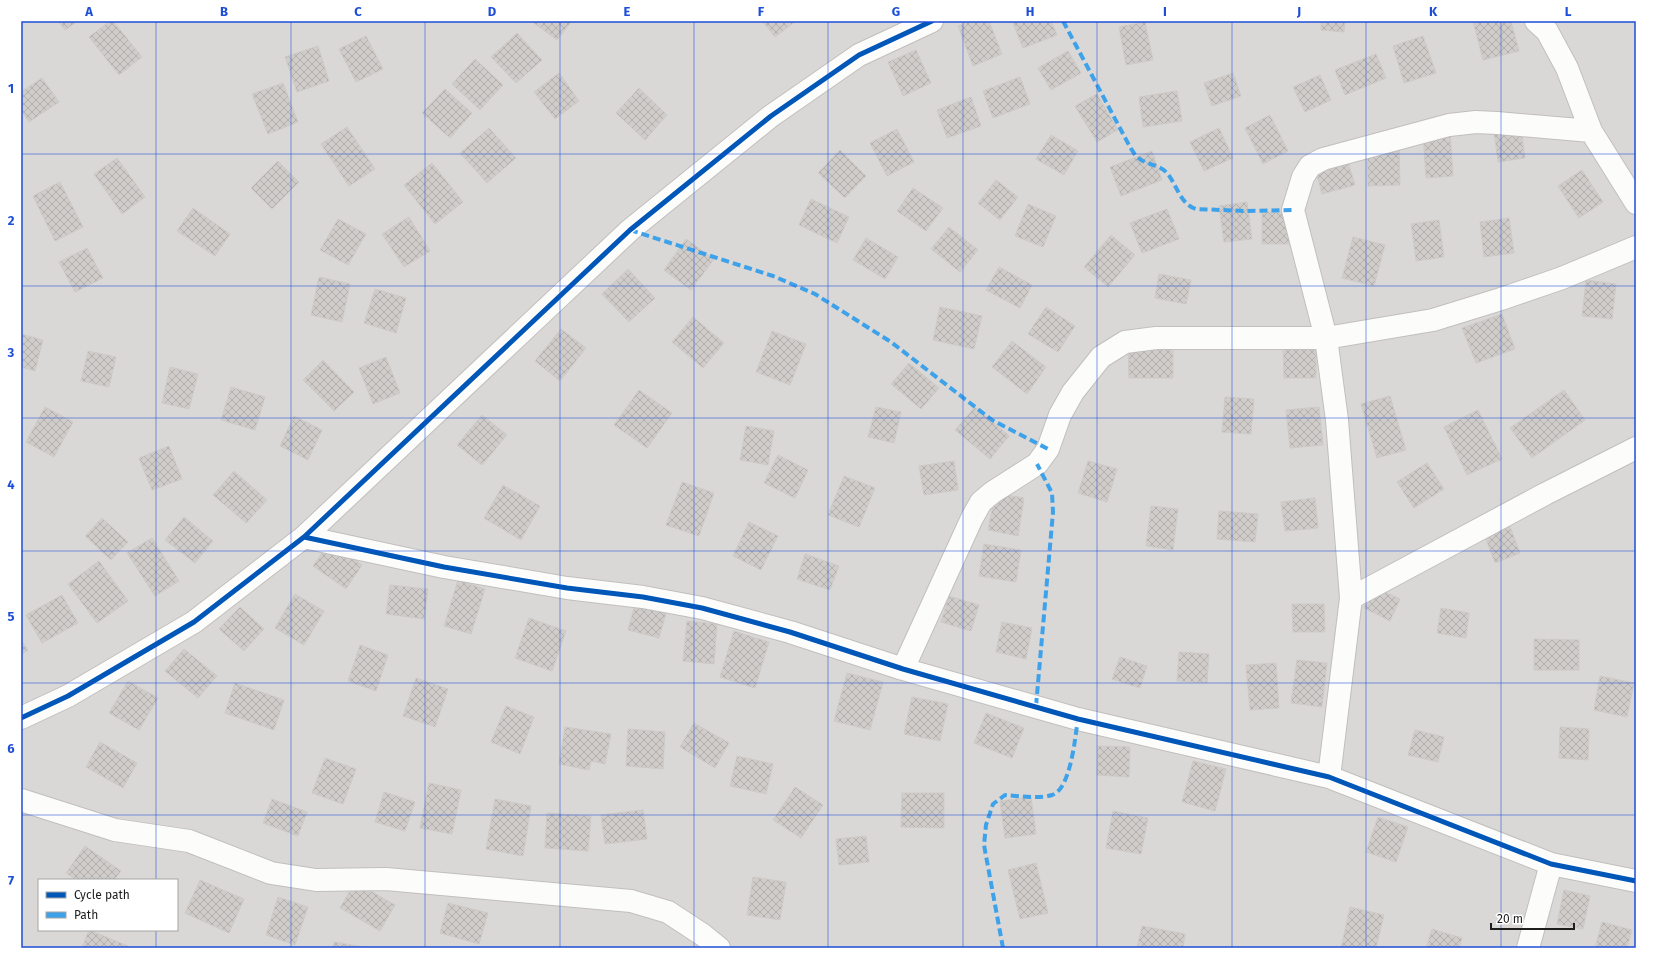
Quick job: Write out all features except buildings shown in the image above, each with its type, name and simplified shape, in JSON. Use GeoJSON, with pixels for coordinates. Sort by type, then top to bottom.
{"type":"FeatureCollection","features":[{"type":"Feature","properties":{"kind":"street"},"geometry":{"type":"LineString","coordinates":[[21,718],[68,696],[194,622],[304,537],[630,230],[771,116],[859,56],[932,21]]}},
{"type":"Feature","properties":{"kind":"street"},"geometry":{"type":"LineString","coordinates":[[1536,21],[1546,31],[1567,68],[1591,131],[1636,203]]}},
{"type":"Feature","properties":{"kind":"street"},"geometry":{"type":"LineString","coordinates":[[1329,777],[1351,598],[1337,420],[1326,338],[1293,210],[1303,177],[1310,166],[1323,159],[1449,124],[1476,122],[1497,123],[1591,131]]}},
{"type":"Feature","properties":{"kind":"street"},"geometry":{"type":"LineString","coordinates":[[903,669],[972,518],[981,502],[993,492],[1037,464],[1048,449],[1060,415],[1073,392],[1101,357],[1125,342],[1156,338],[1326,338],[1441,318],[1515,295],[1562,278],[1636,247]]}},
{"type":"Feature","properties":{"kind":"street"},"geometry":{"type":"LineString","coordinates":[[1351,598],[1545,494],[1636,448]]}},
{"type":"Feature","properties":{"kind":"street"},"geometry":{"type":"LineString","coordinates":[[304,537],[444,567],[567,588],[643,597],[702,608],[790,632],[903,669],[1078,719],[1329,777],[1551,864],[1636,881]]}},
{"type":"Feature","properties":{"kind":"street"},"geometry":{"type":"LineString","coordinates":[[21,800],[115,830],[189,842],[271,873],[316,880],[386,879],[631,901],[668,912],[703,935],[719,948]]}},
{"type":"Feature","properties":{"kind":"street"},"geometry":{"type":"LineString","coordinates":[[1528,948],[1551,864]]}},
{"type":"Feature","properties":{"kind":"shaded area"},"geometry":{"type":"Polygon","coordinates":[[[21,21],[1636,21],[1636,948],[21,948],[21,21]]]}},
{"type":"Feature","properties":{"kind":"marked path"},"geometry":{"type":"LineString","coordinates":[[1063,21],[1134,153],[1144,162],[1164,170],[1186,203],[1196,209],[1246,211],[1293,210]]}},
{"type":"Feature","properties":{"kind":"marked path"},"geometry":{"type":"LineString","coordinates":[[630,230],[773,276],[815,294],[891,342],[992,420],[1048,449]]}},
{"type":"Feature","properties":{"kind":"marked path"},"geometry":{"type":"LineString","coordinates":[[1036,706],[1053,512],[1052,493],[1037,464]]}},
{"type":"Feature","properties":{"kind":"marked path"},"geometry":{"type":"LineString","coordinates":[[1003,948],[984,845],[986,825],[993,804],[1005,795],[1041,797],[1052,795],[1058,791],[1064,783],[1068,773],[1078,719]]}},
{"type":"Feature","properties":{"kind":"cycle path"},"geometry":{"type":"LineString","coordinates":[[21,718],[68,696],[194,622],[304,537],[630,230],[771,116],[859,55],[932,21]]}},
{"type":"Feature","properties":{"kind":"cycle path"},"geometry":{"type":"LineString","coordinates":[[304,537],[444,567],[567,588],[643,597],[702,608],[790,632],[903,669],[1078,719],[1329,777],[1551,864],[1636,881]]}}]}
